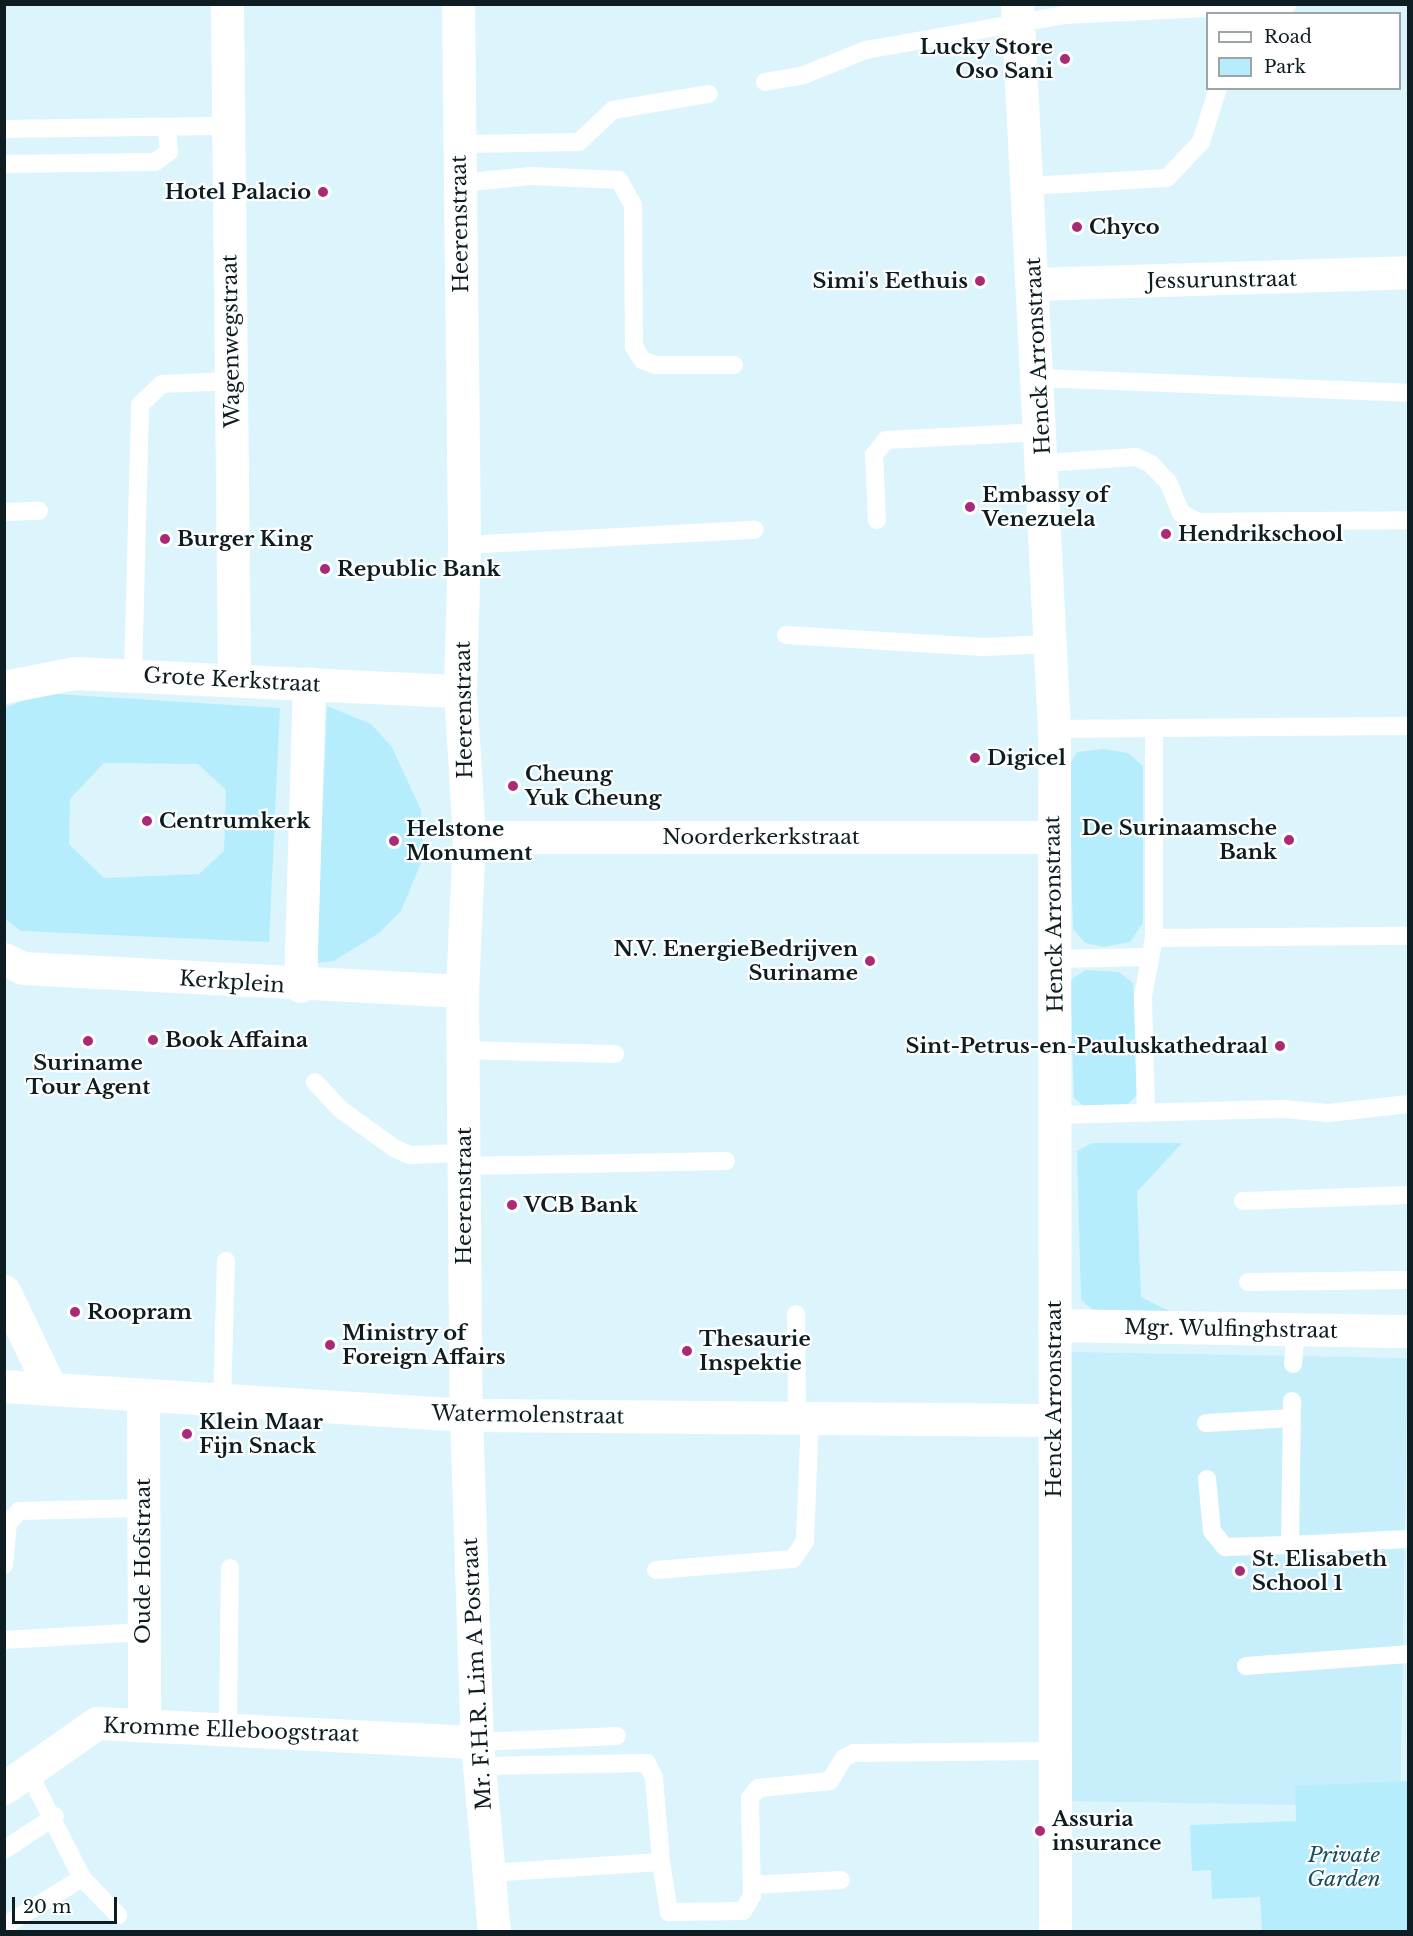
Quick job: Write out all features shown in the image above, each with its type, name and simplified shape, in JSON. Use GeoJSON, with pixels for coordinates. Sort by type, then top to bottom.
{"type":"FeatureCollection","features":[{"type":"Feature","properties":{"kind":"street","name":"Wagenwegstraat"},"geometry":{"type":"LineString","coordinates":[[227,4],[234,678]]}},
{"type":"Feature","properties":{"kind":"street","name":"Heerenstraat"},"geometry":{"type":"LineString","coordinates":[[458,4],[465,545],[460,690],[469,837],[462,991],[466,1415]]}},
{"type":"Feature","properties":{"kind":"street","name":"Henck Arronstraat"},"geometry":{"type":"LineString","coordinates":[[1017,13],[1035,284],[1054,729],[1052,837],[1058,1114],[1053,1420],[1055,1932]]}},
{"type":"Feature","properties":{"kind":"street","name":"Jessurunstraat"},"geometry":{"type":"LineString","coordinates":[[1035,284],[1408,272]]}},
{"type":"Feature","properties":{"kind":"street","name":"Grote Kerkstraat"},"geometry":{"type":"LineString","coordinates":[[4,687],[74,673],[234,678],[460,690]]}},
{"type":"Feature","properties":{"kind":"street"},"geometry":{"type":"LineString","coordinates":[[300,986],[309,683]]}},
{"type":"Feature","properties":{"kind":"street","name":"Noorderkerkstraat"},"geometry":{"type":"LineString","coordinates":[[469,837],[1052,837]]}},
{"type":"Feature","properties":{"kind":"street","name":"Kerkplein"},"geometry":{"type":"LineString","coordinates":[[4,959],[24,968],[300,986],[462,991]]}},
{"type":"Feature","properties":{"kind":"street"},"geometry":{"type":"LineString","coordinates":[[4,1291],[51,1389]]}},
{"type":"Feature","properties":{"kind":"street","name":"Mgr. Wulfinghstraat"},"geometry":{"type":"LineString","coordinates":[[1054,1325],[1296,1331],[1408,1331]]}},
{"type":"Feature","properties":{"kind":"street","name":"Watermolenstraat"},"geometry":{"type":"LineString","coordinates":[[4,1386],[222,1402],[466,1415],[1053,1420]]}},
{"type":"Feature","properties":{"kind":"street","name":"Oude Hofstraat"},"geometry":{"type":"LineString","coordinates":[[143,1397],[144,1724]]}},
{"type":"Feature","properties":{"kind":"street","name":"Mr. F.H.R. Lim A Postraat"},"geometry":{"type":"LineString","coordinates":[[466,1415],[478,1754],[494,1932]]}},
{"type":"Feature","properties":{"kind":"street","name":"Kromme Elleboogstraat"},"geometry":{"type":"LineString","coordinates":[[16,1780],[91,1725],[228,1727],[478,1754]]}},
{"type":"Feature","properties":{"kind":"lane"},"geometry":{"type":"LineString","coordinates":[[765,81],[804,75],[866,50],[1017,13],[1218,10],[1288,4]]}},
{"type":"Feature","properties":{"kind":"lane"},"geometry":{"type":"LineString","coordinates":[[1029,186],[1167,178],[1201,142],[1217,90]]}},
{"type":"Feature","properties":{"kind":"lane"},"geometry":{"type":"LineString","coordinates":[[460,144],[579,142],[613,110],[709,94]]}},
{"type":"Feature","properties":{"kind":"lane"},"geometry":{"type":"LineString","coordinates":[[4,129],[228,126]]}},
{"type":"Feature","properties":{"kind":"lane"},"geometry":{"type":"LineString","coordinates":[[4,164],[155,162],[169,152],[167,128]]}},
{"type":"Feature","properties":{"kind":"lane"},"geometry":{"type":"LineString","coordinates":[[460,183],[531,176],[619,180],[633,205],[634,346],[642,360],[656,365],[734,365]]}},
{"type":"Feature","properties":{"kind":"lane"},"geometry":{"type":"LineString","coordinates":[[1039,378],[1408,393]]}},
{"type":"Feature","properties":{"kind":"lane"},"geometry":{"type":"LineString","coordinates":[[133,675],[140,405],[162,384],[231,381]]}},
{"type":"Feature","properties":{"kind":"lane"},"geometry":{"type":"LineString","coordinates":[[877,520],[874,455],[886,440],[1042,447],[1136,457],[1151,464],[1168,482],[1181,513],[1198,522],[1408,520]]}},
{"type":"Feature","properties":{"kind":"lane"},"geometry":{"type":"LineString","coordinates":[[4,512],[39,511]]}},
{"type":"Feature","properties":{"kind":"lane"},"geometry":{"type":"LineString","coordinates":[[465,545],[755,530]]}},
{"type":"Feature","properties":{"kind":"lane"},"geometry":{"type":"LineString","coordinates":[[786,635],[982,647],[1051,644]]}},
{"type":"Feature","properties":{"kind":"lane"},"geometry":{"type":"LineString","coordinates":[[1054,729],[1154,732],[1408,726]]}},
{"type":"Feature","properties":{"kind":"lane"},"geometry":{"type":"LineString","coordinates":[[1146,1113],[1147,957],[1154,938],[1154,732]]}},
{"type":"Feature","properties":{"kind":"lane"},"geometry":{"type":"LineString","coordinates":[[1154,938],[1408,936]]}},
{"type":"Feature","properties":{"kind":"lane"},"geometry":{"type":"LineString","coordinates":[[1055,959],[1147,957]]}},
{"type":"Feature","properties":{"kind":"lane"},"geometry":{"type":"LineString","coordinates":[[462,1050],[615,1054]]}},
{"type":"Feature","properties":{"kind":"lane"},"geometry":{"type":"LineString","coordinates":[[315,1082],[340,1109],[394,1148],[410,1155],[463,1160],[726,1161]]}},
{"type":"Feature","properties":{"kind":"lane"},"geometry":{"type":"LineString","coordinates":[[1058,1114],[1284,1109],[1328,1113],[1408,1104]]}},
{"type":"Feature","properties":{"kind":"lane"},"geometry":{"type":"LineString","coordinates":[[1243,1202],[1408,1195]]}},
{"type":"Feature","properties":{"kind":"lane"},"geometry":{"type":"LineString","coordinates":[[222,1402],[226,1261]]}},
{"type":"Feature","properties":{"kind":"lane"},"geometry":{"type":"LineString","coordinates":[[1248,1282],[1408,1280]]}},
{"type":"Feature","properties":{"kind":"lane"},"geometry":{"type":"LineString","coordinates":[[656,1570],[793,1559],[805,1541],[804,1418],[796,1314]]}},
{"type":"Feature","properties":{"kind":"lane"},"geometry":{"type":"LineString","coordinates":[[1293,1364],[1296,1331]]}},
{"type":"Feature","properties":{"kind":"lane"},"geometry":{"type":"LineString","coordinates":[[1206,1423],[1292,1409],[1290,1545]]}},
{"type":"Feature","properties":{"kind":"lane"},"geometry":{"type":"LineString","coordinates":[[1207,1479],[1212,1531],[1225,1547],[1408,1539]]}},
{"type":"Feature","properties":{"kind":"lane"},"geometry":{"type":"LineString","coordinates":[[4,1565],[8,1523],[19,1511],[143,1508]]}},
{"type":"Feature","properties":{"kind":"lane"},"geometry":{"type":"LineString","coordinates":[[228,1727],[230,1568]]}},
{"type":"Feature","properties":{"kind":"lane"},"geometry":{"type":"LineString","coordinates":[[4,1640],[144,1632]]}},
{"type":"Feature","properties":{"kind":"lane"},"geometry":{"type":"LineString","coordinates":[[1246,1666],[1408,1654]]}},
{"type":"Feature","properties":{"kind":"lane"},"geometry":{"type":"LineString","coordinates":[[478,1754],[617,1736]]}},
{"type":"Feature","properties":{"kind":"lane"},"geometry":{"type":"LineString","coordinates":[[478,1754],[647,1762],[654,1778],[664,1905],[678,1916],[744,1911],[750,1906],[752,1885],[750,1798],[758,1788],[830,1781],[844,1758],[854,1753],[1054,1751]]}},
{"type":"Feature","properties":{"kind":"lane"},"geometry":{"type":"LineString","coordinates":[[16,1780],[55,1816],[82,1878],[118,1915]]}},
{"type":"Feature","properties":{"kind":"lane"},"geometry":{"type":"LineString","coordinates":[[4,1850],[55,1816]]}},
{"type":"Feature","properties":{"kind":"lane"},"geometry":{"type":"LineString","coordinates":[[489,1873],[661,1862]]}},
{"type":"Feature","properties":{"kind":"lane"},"geometry":{"type":"LineString","coordinates":[[4,1926],[82,1878]]}},
{"type":"Feature","properties":{"kind":"lane"},"geometry":{"type":"LineString","coordinates":[[752,1885],[842,1880]]}},
{"type":"Feature","properties":{"kind":"shaded area","name":"St. Elisabeth School 1"},"geometry":{"type":"Polygon","coordinates":[[[1071,1352],[1408,1358],[1400,1807],[1063,1801],[1071,1352]]]}},
{"type":"Feature","properties":{"kind":"green space"},"geometry":{"type":"Polygon","coordinates":[[[40,693],[280,708],[269,942],[21,931],[5,919],[5,708],[40,693]],[[104,763],[70,799],[69,844],[104,878],[199,874],[224,851],[226,790],[198,764],[104,763]]]}},
{"type":"Feature","properties":{"kind":"green space"},"geometry":{"type":"Polygon","coordinates":[[[327,706],[371,724],[392,747],[421,810],[423,858],[401,911],[379,933],[334,961],[316,963],[327,706]]]}},
{"type":"Feature","properties":{"kind":"green space"},"geometry":{"type":"Polygon","coordinates":[[[1104,749],[1128,753],[1143,766],[1143,923],[1130,942],[1104,947],[1085,943],[1073,929],[1068,768],[1077,752],[1104,749]]]}},
{"type":"Feature","properties":{"kind":"green space"},"geometry":{"type":"Polygon","coordinates":[[[1086,970],[1119,972],[1133,983],[1139,1093],[1125,1107],[1085,1107],[1074,1098],[1070,980],[1086,970]]]}},
{"type":"Feature","properties":{"kind":"green space"},"geometry":{"type":"Polygon","coordinates":[[[1092,1143],[1182,1143],[1137,1192],[1141,1297],[1173,1313],[1098,1314],[1081,1300],[1077,1151],[1092,1143]]]}},
{"type":"Feature","properties":{"kind":"green space","name":"Private Garden"},"geometry":{"type":"Polygon","coordinates":[[[1408,1781],[1408,1931],[1262,1931],[1260,1897],[1212,1899],[1211,1870],[1192,1871],[1190,1825],[1296,1821],[1295,1786],[1408,1781]]]}},
{"type":"Feature","properties":{"kind":"place","name":"Lucky Store Oso Sani"},"geometry":{"type":"Point","coordinates":[1065,59]}},
{"type":"Feature","properties":{"kind":"place","name":"Hotel Palacio"},"geometry":{"type":"Point","coordinates":[323,192]}},
{"type":"Feature","properties":{"kind":"place","name":"Chyco"},"geometry":{"type":"Point","coordinates":[1077,227]}},
{"type":"Feature","properties":{"kind":"place","name":"Simi's Eethuis"},"geometry":{"type":"Point","coordinates":[980,281]}},
{"type":"Feature","properties":{"kind":"place","name":"Embassy of Venezuela"},"geometry":{"type":"Point","coordinates":[970,507]}},
{"type":"Feature","properties":{"kind":"place","name":"Hendrikschool"},"geometry":{"type":"Point","coordinates":[1166,534]}},
{"type":"Feature","properties":{"kind":"place","name":"Burger King"},"geometry":{"type":"Point","coordinates":[165,539]}},
{"type":"Feature","properties":{"kind":"place","name":"Republic Bank"},"geometry":{"type":"Point","coordinates":[325,569]}},
{"type":"Feature","properties":{"kind":"place","name":"Digicel"},"geometry":{"type":"Point","coordinates":[975,758]}},
{"type":"Feature","properties":{"kind":"place","name":"Cheung Yuk Cheung"},"geometry":{"type":"Point","coordinates":[513,786]}},
{"type":"Feature","properties":{"kind":"place","name":"Centrumkerk"},"geometry":{"type":"Point","coordinates":[147,821]}},
{"type":"Feature","properties":{"kind":"place","name":"De Surinaamsche Bank"},"geometry":{"type":"Point","coordinates":[1289,840]}},
{"type":"Feature","properties":{"kind":"place","name":"Helstone Monument"},"geometry":{"type":"Point","coordinates":[394,841]}},
{"type":"Feature","properties":{"kind":"place","name":"N.V. EnergieBedrijven Suriname"},"geometry":{"type":"Point","coordinates":[870,961]}},
{"type":"Feature","properties":{"kind":"place","name":"Book Affaina"},"geometry":{"type":"Point","coordinates":[153,1040]}},
{"type":"Feature","properties":{"kind":"place","name":"Suriname Tour Agent"},"geometry":{"type":"Point","coordinates":[88,1041]}},
{"type":"Feature","properties":{"kind":"place","name":"Sint-Petrus-en-Pauluskathedraal"},"geometry":{"type":"Point","coordinates":[1280,1046]}},
{"type":"Feature","properties":{"kind":"place","name":"VCB Bank"},"geometry":{"type":"Point","coordinates":[512,1205]}},
{"type":"Feature","properties":{"kind":"place","name":"Roopram"},"geometry":{"type":"Point","coordinates":[75,1312]}},
{"type":"Feature","properties":{"kind":"place","name":"Ministry of Foreign Affairs"},"geometry":{"type":"Point","coordinates":[330,1345]}},
{"type":"Feature","properties":{"kind":"place","name":"Thesaurie Inspektie"},"geometry":{"type":"Point","coordinates":[687,1351]}},
{"type":"Feature","properties":{"kind":"place","name":"Klein Maar Fijn Snack"},"geometry":{"type":"Point","coordinates":[187,1434]}},
{"type":"Feature","properties":{"kind":"place","name":"St. Elisabeth School 1"},"geometry":{"type":"Point","coordinates":[1240,1571]}},
{"type":"Feature","properties":{"kind":"place","name":"Assuria insurance"},"geometry":{"type":"Point","coordinates":[1040,1831]}}]}
